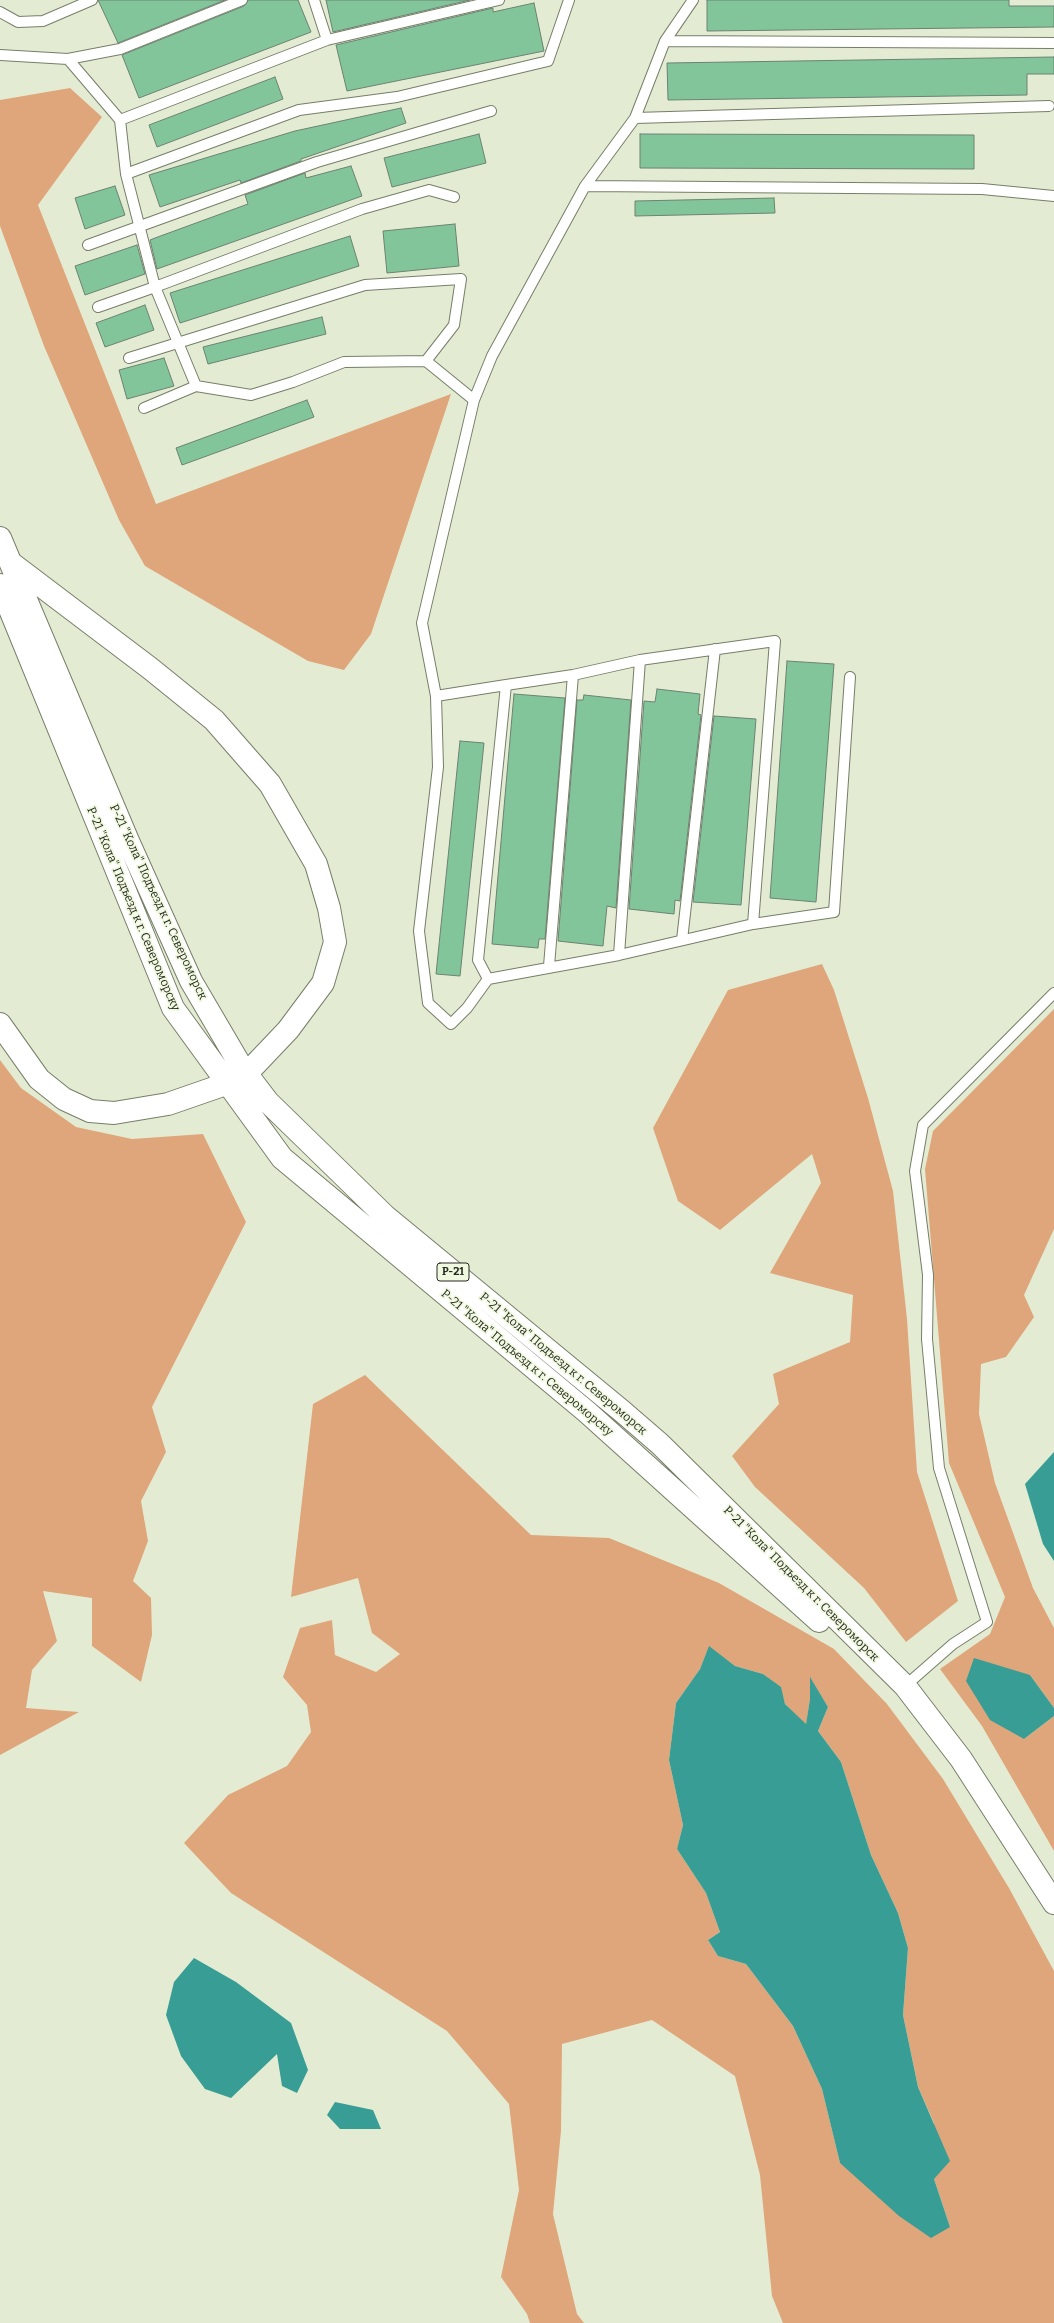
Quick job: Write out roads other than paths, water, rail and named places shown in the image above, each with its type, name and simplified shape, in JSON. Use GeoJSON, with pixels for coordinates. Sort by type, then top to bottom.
{"type":"FeatureCollection","features":[{"type":"Feature","properties":{"kind":"main road","name":"Р-21 \"Кола\" Подъезд к г. Североморск"},"geometry":{"type":"LineString","coordinates":[[0,538],[9,562],[47,645],[128,841],[191,981],[242,1068],[268,1102],[385,1216],[624,1412],[905,1686],[961,1759],[1054,1903]]}},
{"type":"Feature","properties":{"kind":"main road"},"geometry":{"type":"LineString","coordinates":[[9,562],[151,669],[214,720],[270,784],[316,864],[329,908],[335,942],[323,983],[288,1030],[250,1070]]}},
{"type":"Feature","properties":{"kind":"main road","name":"Р-21 \"Кола\" Подъезд к г. Североморску"},"geometry":{"type":"LineString","coordinates":[[0,585],[172,1008],[282,1158],[586,1412],[941,1732]]}},
{"type":"Feature","properties":{"kind":"main road"},"geometry":{"type":"LineString","coordinates":[[0,1024],[39,1079],[64,1099],[90,1111],[114,1113],[168,1104],[220,1086]]}},
{"type":"Feature","properties":{"kind":"lane"},"geometry":{"type":"LineString","coordinates":[[0,12],[18,22],[43,20],[92,0]]}},
{"type":"Feature","properties":{"kind":"lane"},"geometry":{"type":"LineString","coordinates":[[0,55],[68,59],[120,49],[242,0]]}},
{"type":"Feature","properties":{"kind":"lane"},"geometry":{"type":"LineString","coordinates":[[314,0],[326,40]]}},
{"type":"Feature","properties":{"kind":"lane"},"geometry":{"type":"LineString","coordinates":[[120,120],[326,40],[499,0]]}},
{"type":"Feature","properties":{"kind":"lane"},"geometry":{"type":"LineString","coordinates":[[126,174],[299,110],[397,97],[548,61],[569,0]]}},
{"type":"Feature","properties":{"kind":"lane"},"geometry":{"type":"LineString","coordinates":[[693,0],[665,41],[635,118],[585,186],[492,356],[474,400],[422,623],[436,696],[438,767],[419,931],[428,1003],[451,1024],[467,1008],[488,979],[549,966],[619,955],[753,924],[834,912],[850,677]]}},
{"type":"Feature","properties":{"kind":"lane"},"geometry":{"type":"LineString","coordinates":[[665,41],[1054,43]]}},
{"type":"Feature","properties":{"kind":"lane"},"geometry":{"type":"LineString","coordinates":[[68,59],[120,120],[126,174],[155,287],[180,344],[196,386]]}},
{"type":"Feature","properties":{"kind":"lane"},"geometry":{"type":"LineString","coordinates":[[635,118],[1049,106]]}},
{"type":"Feature","properties":{"kind":"lane"},"geometry":{"type":"LineString","coordinates":[[88,245],[140,228],[317,162],[491,111]]}},
{"type":"Feature","properties":{"kind":"lane"},"geometry":{"type":"LineString","coordinates":[[585,186],[982,189],[1054,196]]}},
{"type":"Feature","properties":{"kind":"lane"},"geometry":{"type":"LineString","coordinates":[[98,307],[362,209],[429,190],[454,197]]}},
{"type":"Feature","properties":{"kind":"lane"},"geometry":{"type":"LineString","coordinates":[[130,358],[180,344],[365,285],[461,279],[454,326],[426,361]]}},
{"type":"Feature","properties":{"kind":"lane"},"geometry":{"type":"LineString","coordinates":[[144,408],[196,386],[251,395],[293,382],[344,362],[426,361],[474,400]]}},
{"type":"Feature","properties":{"kind":"lane"},"geometry":{"type":"LineString","coordinates":[[436,696],[572,675],[640,660],[775,641],[753,924]]}},
{"type":"Feature","properties":{"kind":"lane"},"geometry":{"type":"LineString","coordinates":[[682,940],[715,649]]}},
{"type":"Feature","properties":{"kind":"lane"},"geometry":{"type":"LineString","coordinates":[[619,955],[640,660]]}},
{"type":"Feature","properties":{"kind":"lane"},"geometry":{"type":"LineString","coordinates":[[549,966],[572,675]]}},
{"type":"Feature","properties":{"kind":"lane"},"geometry":{"type":"LineString","coordinates":[[488,979],[478,960],[506,685]]}},
{"type":"Feature","properties":{"kind":"lane"},"geometry":{"type":"LineString","coordinates":[[905,1686],[954,1644],[987,1622],[939,1468],[927,1339],[928,1275],[915,1171],[923,1125],[1054,993]]}},
{"type":"Feature","properties":{"kind":"water"},"geometry":{"type":"Polygon","coordinates":[[[1054,1452],[1054,1561],[1043,1544],[1025,1484],[1054,1452]]]}},
{"type":"Feature","properties":{"kind":"water"},"geometry":{"type":"Polygon","coordinates":[[[709,1646],[735,1666],[763,1674],[781,1687],[785,1704],[806,1724],[810,1699],[810,1677],[828,1707],[818,1731],[841,1762],[871,1855],[898,1913],[908,1948],[903,2015],[918,2087],[950,2161],[934,2179],[950,2227],[931,2238],[899,2216],[840,2163],[822,2089],[793,2026],[746,1964],[718,1956],[708,1940],[720,1932],[706,1893],[677,1849],[683,1825],[669,1760],[676,1703],[700,1669],[709,1646]]]}},
{"type":"Feature","properties":{"kind":"water"},"geometry":{"type":"Polygon","coordinates":[[[974,1658],[1030,1675],[1054,1708],[1054,1716],[1024,1739],[990,1720],[966,1681],[974,1658]]]}},
{"type":"Feature","properties":{"kind":"water"},"geometry":{"type":"Polygon","coordinates":[[[194,1958],[236,1982],[291,2023],[308,2070],[297,2093],[282,2086],[277,2054],[231,2098],[205,2089],[181,2056],[166,2015],[174,1982],[194,1958]]]}},
{"type":"Feature","properties":{"kind":"water"},"geometry":{"type":"Polygon","coordinates":[[[335,2102],[373,2110],[381,2129],[340,2129],[327,2115],[335,2102]]]}}]}
